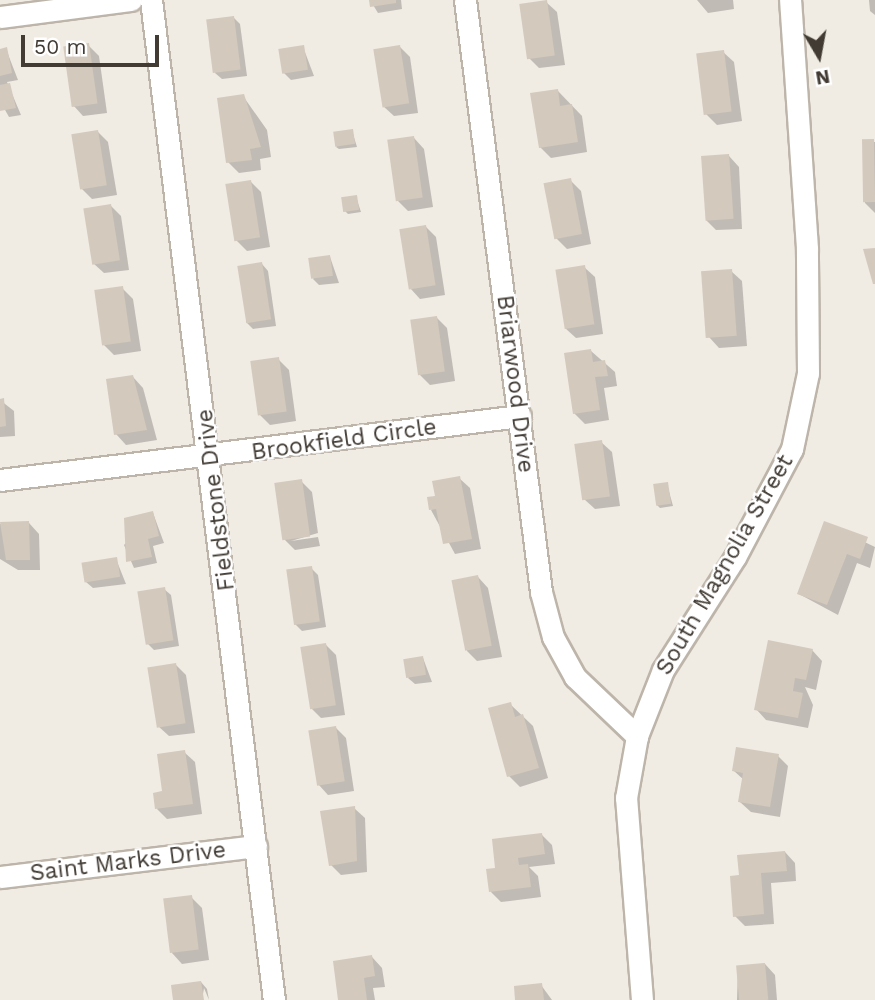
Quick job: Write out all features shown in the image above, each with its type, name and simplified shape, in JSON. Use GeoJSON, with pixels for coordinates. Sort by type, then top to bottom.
{"type":"FeatureCollection","features":[{"type":"Feature","properties":{"kind":"street"},"geometry":{"type":"LineString","coordinates":[[0,17],[131,0]]}},
{"type":"Feature","properties":{"kind":"street","name":"Fieldstone Drive"},"geometry":{"type":"LineString","coordinates":[[151,0],[211,457],[274,1000]]}},
{"type":"Feature","properties":{"kind":"street","name":"Briarwood Drive"},"geometry":{"type":"LineString","coordinates":[[465,0],[520,416],[553,637],[575,677],[637,736]]}},
{"type":"Feature","properties":{"kind":"street","name":"South Magnolia Street"},"geometry":{"type":"LineString","coordinates":[[642,1000],[626,798],[637,736],[663,670],[768,498],[792,449],[803,398],[807,248],[790,0]]}},
{"type":"Feature","properties":{"kind":"street","name":"Brookfield Circle"},"geometry":{"type":"LineString","coordinates":[[0,480],[211,457],[520,416]]}},
{"type":"Feature","properties":{"kind":"street","name":"Saint Marks Drive"},"geometry":{"type":"LineString","coordinates":[[0,877],[256,846]]}},
{"type":"Feature","properties":{"kind":"building"},"geometry":{"type":"Polygon","coordinates":[[[369,0],[396,0],[396,3],[370,7],[369,0]]]}},
{"type":"Feature","properties":{"kind":"building"},"geometry":{"type":"Polygon","coordinates":[[[547,0],[555,55],[527,59],[519,4],[547,0]]]}},
{"type":"Feature","properties":{"kind":"building"},"geometry":{"type":"Polygon","coordinates":[[[234,16],[241,70],[213,73],[206,19],[234,16]]]}},
{"type":"Feature","properties":{"kind":"building"},"geometry":{"type":"Polygon","coordinates":[[[89,43],[97,103],[72,107],[63,47],[89,43]]]}},
{"type":"Feature","properties":{"kind":"building"},"geometry":{"type":"Polygon","coordinates":[[[304,45],[308,70],[282,74],[278,49],[304,45]]]}},
{"type":"Feature","properties":{"kind":"building"},"geometry":{"type":"Polygon","coordinates":[[[400,45],[409,103],[383,107],[373,49],[400,45]]]}},
{"type":"Feature","properties":{"kind":"building"},"geometry":{"type":"Polygon","coordinates":[[[7,47],[12,73],[0,76],[0,49],[7,47]]]}},
{"type":"Feature","properties":{"kind":"building"},"geometry":{"type":"Polygon","coordinates":[[[724,50],[732,112],[704,115],[696,53],[724,50]]]}},
{"type":"Feature","properties":{"kind":"building"},"geometry":{"type":"Polygon","coordinates":[[[10,83],[16,108],[0,111],[0,85],[10,83]]]}},
{"type":"Feature","properties":{"kind":"building"},"geometry":{"type":"Polygon","coordinates":[[[558,89],[560,106],[572,104],[578,142],[539,148],[530,93],[558,89]]]}},
{"type":"Feature","properties":{"kind":"building"},"geometry":{"type":"Polygon","coordinates":[[[244,94],[261,147],[250,149],[252,160],[226,163],[217,98],[244,94]]]}},
{"type":"Feature","properties":{"kind":"building"},"geometry":{"type":"Polygon","coordinates":[[[353,129],[355,144],[335,147],[333,132],[353,129]]]}},
{"type":"Feature","properties":{"kind":"building"},"geometry":{"type":"Polygon","coordinates":[[[98,130],[107,185],[80,190],[71,134],[98,130]]]}},
{"type":"Feature","properties":{"kind":"building"},"geometry":{"type":"Polygon","coordinates":[[[414,136],[423,197],[396,201],[387,140],[414,136]]]}},
{"type":"Feature","properties":{"kind":"building"},"geometry":{"type":"Polygon","coordinates":[[[862,139],[874,139],[875,202],[863,202],[862,139]]]}},
{"type":"Feature","properties":{"kind":"building"},"geometry":{"type":"Polygon","coordinates":[[[729,154],[734,219],[706,221],[701,156],[729,154]]]}},
{"type":"Feature","properties":{"kind":"building"},"geometry":{"type":"Polygon","coordinates":[[[571,178],[582,234],[554,239],[544,183],[571,178]]]}},
{"type":"Feature","properties":{"kind":"building"},"geometry":{"type":"Polygon","coordinates":[[[251,180],[260,237],[234,241],[225,184],[251,180]]]}},
{"type":"Feature","properties":{"kind":"building"},"geometry":{"type":"Polygon","coordinates":[[[357,195],[359,210],[343,212],[341,197],[357,195]]]}},
{"type":"Feature","properties":{"kind":"building"},"geometry":{"type":"Polygon","coordinates":[[[111,204],[120,260],[92,265],[83,208],[111,204]]]}},
{"type":"Feature","properties":{"kind":"building"},"geometry":{"type":"Polygon","coordinates":[[[426,225],[436,285],[409,289],[399,229],[426,225]]]}},
{"type":"Feature","properties":{"kind":"building"},"geometry":{"type":"Polygon","coordinates":[[[875,248],[875,284],[873,284],[863,249],[875,248]]]}},
{"type":"Feature","properties":{"kind":"building"},"geometry":{"type":"Polygon","coordinates":[[[330,255],[333,276],[311,279],[308,258],[330,255]]]}},
{"type":"Feature","properties":{"kind":"building"},"geometry":{"type":"Polygon","coordinates":[[[262,262],[271,319],[246,323],[237,266],[262,262]]]}},
{"type":"Feature","properties":{"kind":"building"},"geometry":{"type":"Polygon","coordinates":[[[585,265],[594,324],[565,329],[555,270],[585,265]]]}},
{"type":"Feature","properties":{"kind":"building"},"geometry":{"type":"Polygon","coordinates":[[[732,269],[737,336],[706,338],[701,271],[732,269]]]}},
{"type":"Feature","properties":{"kind":"building"},"geometry":{"type":"Polygon","coordinates":[[[123,286],[131,341],[102,345],[94,290],[123,286]]]}},
{"type":"Feature","properties":{"kind":"building"},"geometry":{"type":"Polygon","coordinates":[[[437,316],[445,371],[418,375],[410,320],[437,316]]]}},
{"type":"Feature","properties":{"kind":"building"},"geometry":{"type":"Polygon","coordinates":[[[591,349],[593,362],[605,360],[608,376],[595,377],[600,410],[573,414],[564,353],[591,349]]]}},
{"type":"Feature","properties":{"kind":"building"},"geometry":{"type":"Polygon","coordinates":[[[279,357],[287,411],[258,416],[250,361],[279,357]]]}},
{"type":"Feature","properties":{"kind":"building"},"geometry":{"type":"Polygon","coordinates":[[[133,375],[147,430],[114,435],[106,379],[133,375]]]}},
{"type":"Feature","properties":{"kind":"building"},"geometry":{"type":"Polygon","coordinates":[[[4,398],[6,426],[0,427],[0,399],[4,398]]]}},
{"type":"Feature","properties":{"kind":"building"},"geometry":{"type":"Polygon","coordinates":[[[602,440],[610,496],[582,500],[574,444],[602,440]]]}},
{"type":"Feature","properties":{"kind":"building"},"geometry":{"type":"Polygon","coordinates":[[[460,476],[472,539],[443,544],[436,509],[429,510],[427,497],[435,496],[432,481],[460,476]]]}},
{"type":"Feature","properties":{"kind":"building"},"geometry":{"type":"Polygon","coordinates":[[[302,479],[310,536],[282,540],[274,483],[302,479]]]}},
{"type":"Feature","properties":{"kind":"building"},"geometry":{"type":"Polygon","coordinates":[[[668,482],[671,504],[656,506],[653,484],[668,482]]]}},
{"type":"Feature","properties":{"kind":"building"},"geometry":{"type":"Polygon","coordinates":[[[153,511],[159,536],[148,539],[152,557],[126,562],[124,518],[153,511]]]}},
{"type":"Feature","properties":{"kind":"building"},"geometry":{"type":"Polygon","coordinates":[[[29,521],[30,560],[6,560],[0,522],[29,521]]]}},
{"type":"Feature","properties":{"kind":"building"},"geometry":{"type":"Polygon","coordinates":[[[824,521],[868,537],[860,559],[847,554],[827,605],[797,594],[824,521]]]}},
{"type":"Feature","properties":{"kind":"building"},"geometry":{"type":"Polygon","coordinates":[[[117,557],[120,577],[85,582],[81,563],[117,557]]]}},
{"type":"Feature","properties":{"kind":"building"},"geometry":{"type":"Polygon","coordinates":[[[312,566],[320,621],[294,625],[286,570],[312,566]]]}},
{"type":"Feature","properties":{"kind":"building"},"geometry":{"type":"Polygon","coordinates":[[[478,575],[492,646],[465,651],[451,580],[478,575]]]}},
{"type":"Feature","properties":{"kind":"building"},"geometry":{"type":"Polygon","coordinates":[[[165,587],[173,640],[146,645],[137,591],[165,587]]]}},
{"type":"Feature","properties":{"kind":"building"},"geometry":{"type":"Polygon","coordinates":[[[768,640],[813,649],[806,680],[795,678],[793,691],[803,693],[798,718],[754,710],[768,640]]]}},
{"type":"Feature","properties":{"kind":"building"},"geometry":{"type":"Polygon","coordinates":[[[326,643],[336,705],[310,709],[300,647],[326,643]]]}},
{"type":"Feature","properties":{"kind":"building"},"geometry":{"type":"Polygon","coordinates":[[[423,656],[426,675],[406,678],[403,659],[423,656]]]}},
{"type":"Feature","properties":{"kind":"building"},"geometry":{"type":"Polygon","coordinates":[[[176,663],[186,723],[157,728],[147,668],[176,663]]]}},
{"type":"Feature","properties":{"kind":"building"},"geometry":{"type":"Polygon","coordinates":[[[511,702],[515,717],[523,714],[539,768],[507,777],[488,708],[511,702]]]}},
{"type":"Feature","properties":{"kind":"building"},"geometry":{"type":"Polygon","coordinates":[[[336,726],[345,781],[317,786],[308,730],[336,726]]]}},
{"type":"Feature","properties":{"kind":"building"},"geometry":{"type":"Polygon","coordinates":[[[736,747],[779,754],[770,807],[738,802],[743,773],[732,771],[736,747]]]}},
{"type":"Feature","properties":{"kind":"building"},"geometry":{"type":"Polygon","coordinates":[[[185,750],[193,804],[155,809],[153,793],[162,791],[157,754],[185,750]]]}},
{"type":"Feature","properties":{"kind":"building"},"geometry":{"type":"Polygon","coordinates":[[[355,806],[357,861],[329,866],[320,811],[355,806]]]}},
{"type":"Feature","properties":{"kind":"building"},"geometry":{"type":"Polygon","coordinates":[[[542,833],[545,854],[518,858],[519,865],[528,864],[531,887],[489,892],[486,869],[495,868],[492,839],[542,833]]]}},
{"type":"Feature","properties":{"kind":"building"},"geometry":{"type":"Polygon","coordinates":[[[785,851],[787,871],[761,873],[764,914],[733,917],[730,876],[739,875],[737,855],[785,851]]]}},
{"type":"Feature","properties":{"kind":"building"},"geometry":{"type":"Polygon","coordinates":[[[192,895],[199,950],[170,953],[163,899],[192,895]]]}},
{"type":"Feature","properties":{"kind":"building"},"geometry":{"type":"Polygon","coordinates":[[[372,955],[375,976],[364,978],[367,1000],[338,1000],[333,961],[372,955]]]}},
{"type":"Feature","properties":{"kind":"building"},"geometry":{"type":"Polygon","coordinates":[[[765,963],[768,1000],[739,1000],[736,966],[765,963]]]}},
{"type":"Feature","properties":{"kind":"building"},"geometry":{"type":"Polygon","coordinates":[[[201,981],[204,1000],[173,1000],[171,985],[201,981]]]}},
{"type":"Feature","properties":{"kind":"building"},"geometry":{"type":"Polygon","coordinates":[[[542,983],[544,1000],[515,1000],[514,986],[542,983]]]}}]}
